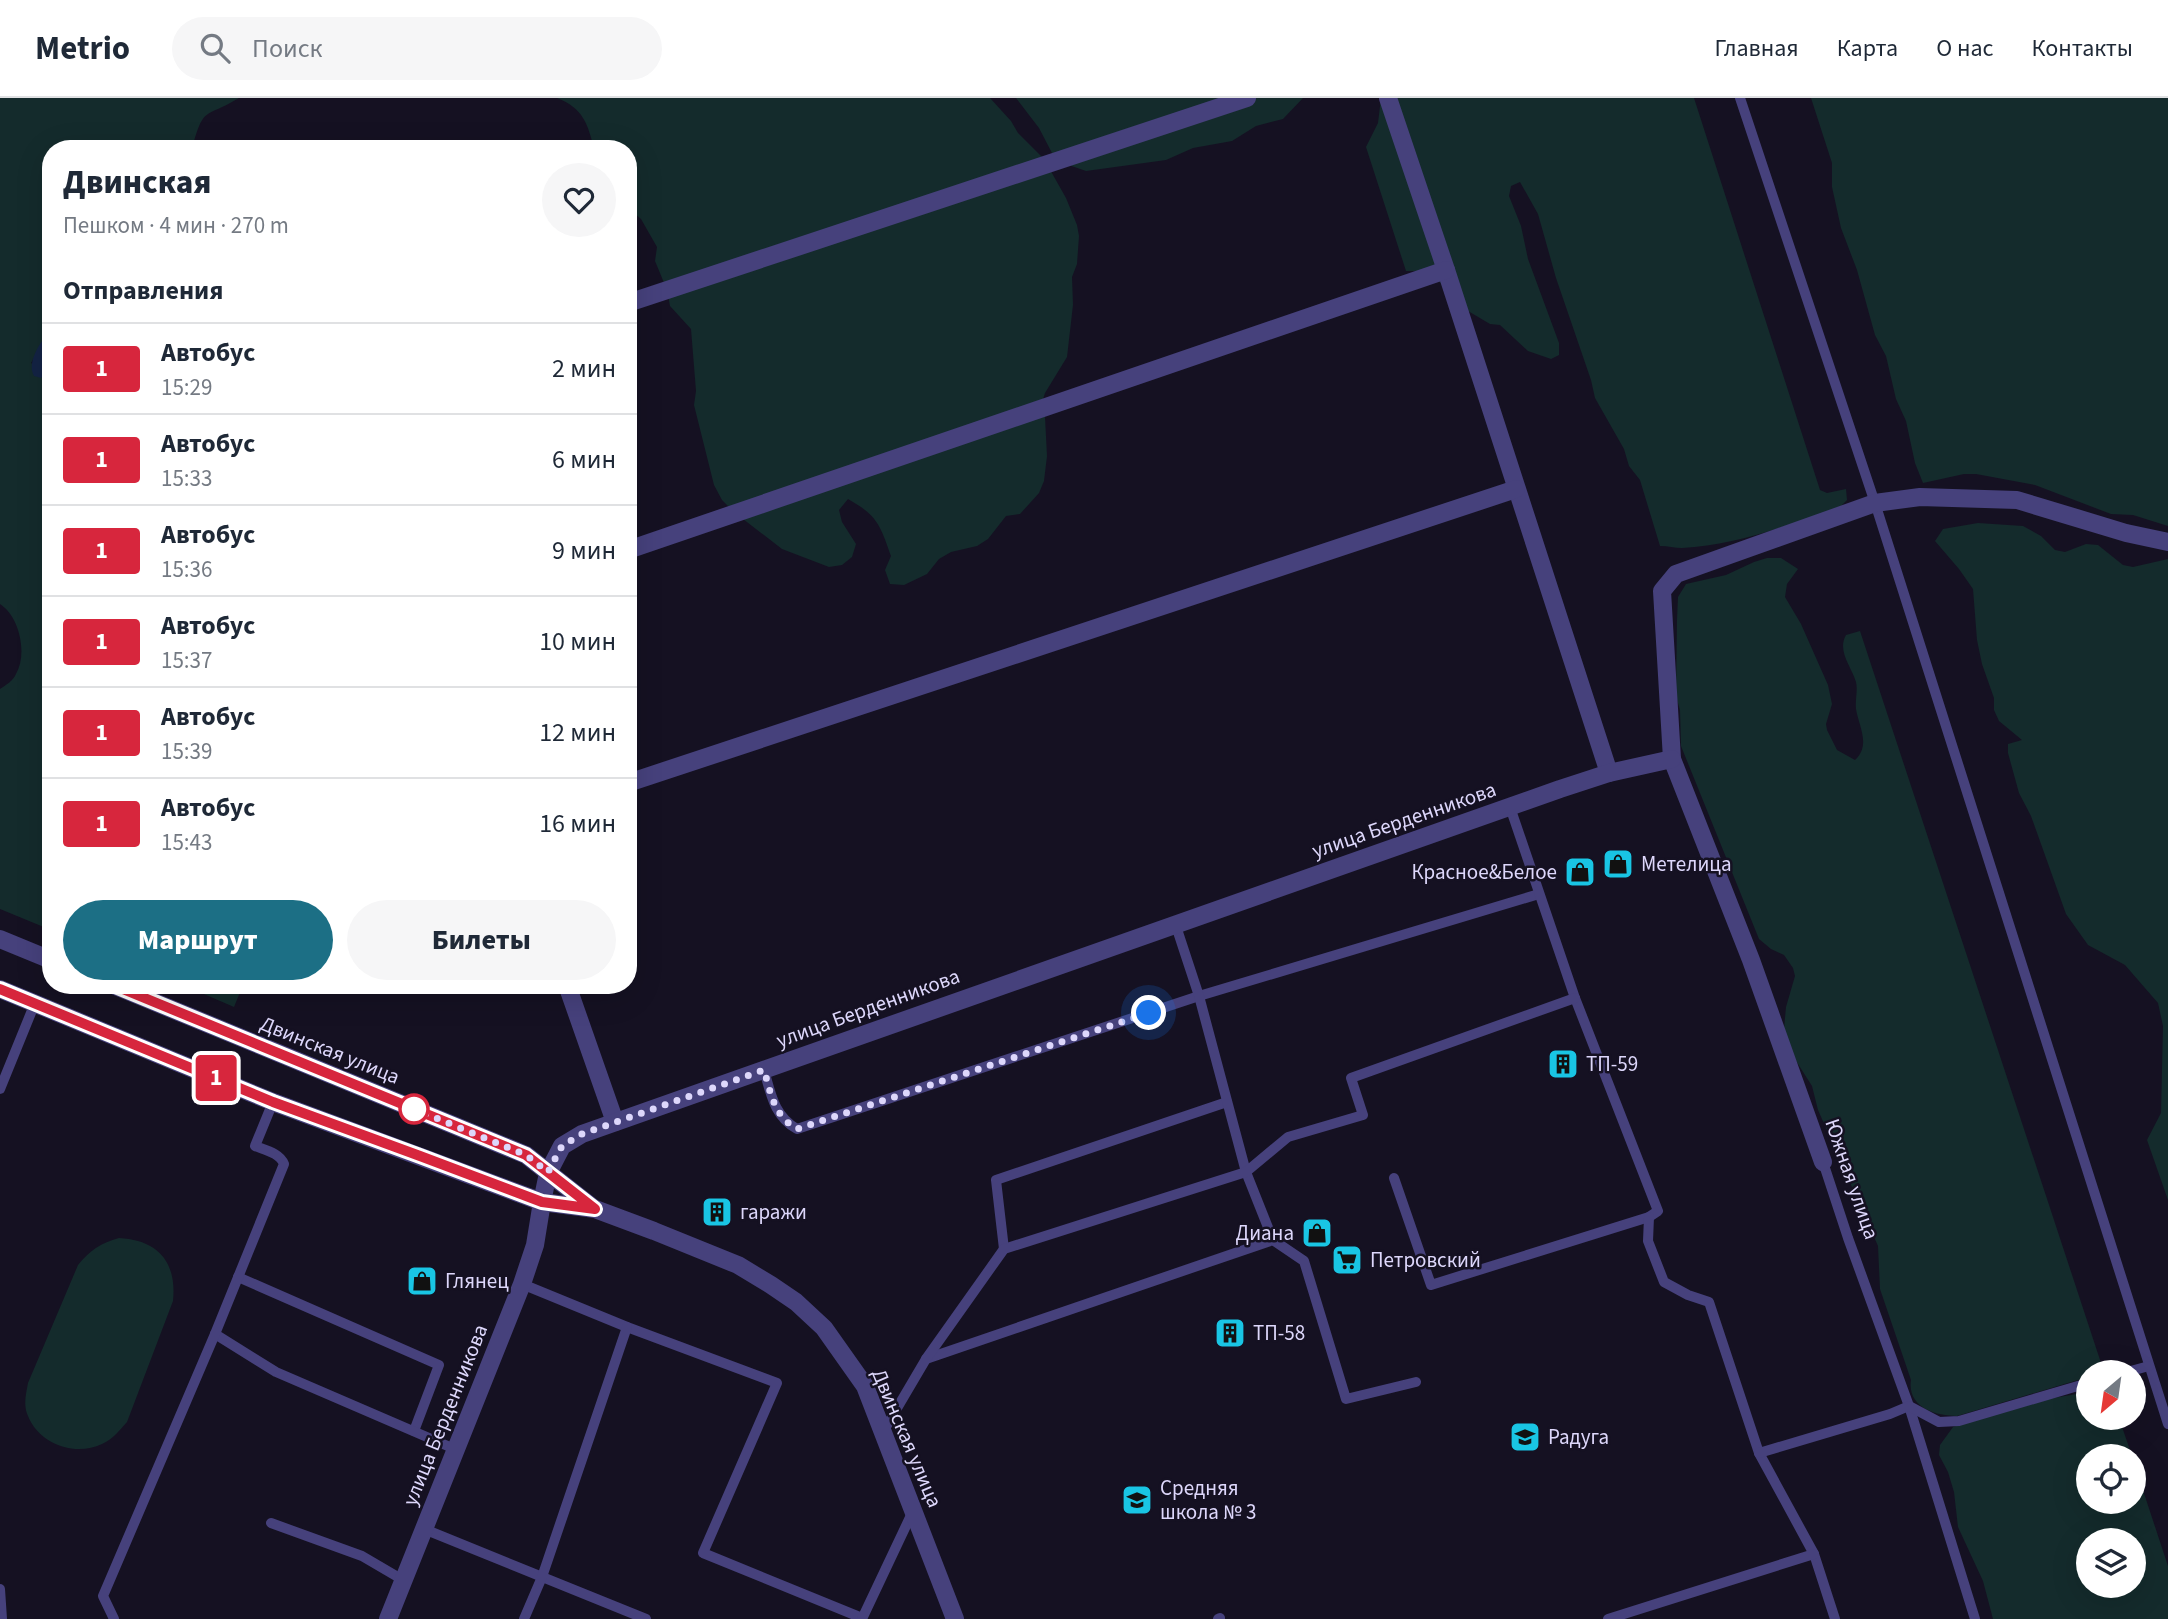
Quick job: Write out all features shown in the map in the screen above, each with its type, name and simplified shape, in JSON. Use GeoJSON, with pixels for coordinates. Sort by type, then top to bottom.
{"type":"FeatureCollection","features":[{"type":"Feature","properties":{"kind":"street"},"geometry":{"type":"LineString","coordinates":[[637,300],[1247,98]]}},
{"type":"Feature","properties":{"kind":"street"},"geometry":{"type":"LineString","coordinates":[[1388,98],[1609,773]]}},
{"type":"Feature","properties":{"kind":"street"},"geometry":{"type":"LineString","coordinates":[[637,547],[1446,270]]}},
{"type":"Feature","properties":{"kind":"street"},"geometry":{"type":"LineString","coordinates":[[637,780],[1516,489]]}},
{"type":"Feature","properties":{"kind":"street","name":"Южная улица"},"geometry":{"type":"LineString","coordinates":[[1823,1162],[1751,960],[1672,759],[1662,591],[1676,574],[1875,503],[1920,497],[2017,500],[2126,533],[2168,541]]}},
{"type":"Feature","properties":{"kind":"street","name":"улица Берденникова"},"geometry":{"type":"LineString","coordinates":[[388,1619],[522,1284],[535,1245],[548,1172],[562,1146],[582,1134],[1175,923],[1609,773],[1672,759]]}},
{"type":"Feature","properties":{"kind":"street"},"geometry":{"type":"LineString","coordinates":[[0,939],[42,956]]}},
{"type":"Feature","properties":{"kind":"street","name":"Двинская улица"},"geometry":{"type":"LineString","coordinates":[[0,989],[273,1102],[542,1202],[595,1209],[738,1265],[796,1302],[824,1328],[865,1386],[955,1619]]}},
{"type":"Feature","properties":{"kind":"street","name":"Двинская улица"},"geometry":{"type":"LineString","coordinates":[[135,994],[526,1155],[595,1209]]}},
{"type":"Feature","properties":{"kind":"street"},"geometry":{"type":"LineString","coordinates":[[570,994],[615,1122]]}},
{"type":"Feature","properties":{"kind":"lane"},"geometry":{"type":"LineString","coordinates":[[1740,98],[1875,503],[2168,1424]]}},
{"type":"Feature","properties":{"kind":"lane"},"geometry":{"type":"LineString","coordinates":[[1394,1178],[1431,1285],[1649,1217],[1658,1211],[1575,998],[1510,807]]}},
{"type":"Feature","properties":{"kind":"lane"},"geometry":{"type":"LineString","coordinates":[[764,1070],[776,1111],[786,1123],[797,1129],[1199,996],[1539,894]]}},
{"type":"Feature","properties":{"kind":"lane"},"geometry":{"type":"LineString","coordinates":[[1175,923],[1199,996],[1245,1172],[1273,1240],[1304,1261],[1346,1399],[1416,1382]]}},
{"type":"Feature","properties":{"kind":"lane"},"geometry":{"type":"LineString","coordinates":[[883,1432],[926,1359],[1004,1249],[1245,1172],[1288,1138],[1363,1115],[1350,1078],[1575,998]]}},
{"type":"Feature","properties":{"kind":"lane"},"geometry":{"type":"LineString","coordinates":[[0,1089],[35,1003]]}},
{"type":"Feature","properties":{"kind":"lane"},"geometry":{"type":"LineString","coordinates":[[114,1619],[103,1595],[215,1334],[284,1164],[277,1155],[255,1146],[273,1102]]}},
{"type":"Feature","properties":{"kind":"lane"},"geometry":{"type":"LineString","coordinates":[[1004,1249],[996,1180],[1227,1102]]}},
{"type":"Feature","properties":{"kind":"lane","name":"Южная улица"},"geometry":{"type":"LineString","coordinates":[[1823,1162],[1909,1406],[1975,1619]]}},
{"type":"Feature","properties":{"kind":"lane"},"geometry":{"type":"LineString","coordinates":[[1649,1217],[1648,1241],[1664,1282],[1688,1295],[1709,1302],[1759,1453],[1814,1554],[1835,1619]]}},
{"type":"Feature","properties":{"kind":"lane"},"geometry":{"type":"LineString","coordinates":[[926,1359],[1273,1240]]}},
{"type":"Feature","properties":{"kind":"lane"},"geometry":{"type":"LineString","coordinates":[[238,1277],[439,1365],[414,1431]]}},
{"type":"Feature","properties":{"kind":"lane"},"geometry":{"type":"LineString","coordinates":[[522,1284],[777,1383],[703,1553],[862,1618],[913,1511]]}},
{"type":"Feature","properties":{"kind":"lane"},"geometry":{"type":"LineString","coordinates":[[524,1619],[542,1577],[627,1327]]}},
{"type":"Feature","properties":{"kind":"lane"},"geometry":{"type":"LineString","coordinates":[[215,1334],[276,1372],[457,1450]]}},
{"type":"Feature","properties":{"kind":"lane"},"geometry":{"type":"LineString","coordinates":[[1759,1453],[1909,1406],[1939,1422],[1959,1420],[2076,1386]]}},
{"type":"Feature","properties":{"kind":"lane"},"geometry":{"type":"LineString","coordinates":[[271,1523],[362,1556],[402,1580]]}},
{"type":"Feature","properties":{"kind":"lane"},"geometry":{"type":"LineString","coordinates":[[424,1528],[646,1619]]}},
{"type":"Feature","properties":{"kind":"lane"},"geometry":{"type":"LineString","coordinates":[[1608,1619],[1814,1554]]}},
{"type":"Feature","properties":{"kind":"lane"},"geometry":{"type":"LineString","coordinates":[[0,1589],[2,1619]]}},
{"type":"Feature","properties":{"kind":"green space"},"geometry":{"type":"Polygon","coordinates":[[[0,98],[239,98],[207,115],[199,125],[195,140],[42,140],[42,344],[31,363],[42,370],[42,926],[0,909],[0,689],[15,676],[20,665],[21,646],[17,626],[0,604],[0,98]]]}},
{"type":"Feature","properties":{"kind":"green space"},"geometry":{"type":"Polygon","coordinates":[[[557,98],[990,98],[1018,133],[1044,159],[1066,198],[1079,236],[1077,264],[1072,277],[1073,305],[1067,357],[1045,393],[1041,405],[1045,417],[1047,456],[1044,481],[1039,493],[1020,514],[1006,516],[988,539],[977,546],[951,552],[939,559],[927,574],[904,585],[890,584],[885,570],[891,556],[877,522],[848,499],[839,510],[842,522],[856,544],[852,557],[842,565],[829,567],[782,549],[734,512],[722,500],[714,485],[694,405],[696,391],[691,329],[670,306],[667,290],[655,261],[657,247],[637,216],[637,140],[591,140],[579,112],[557,98]]]}},
{"type":"Feature","properties":{"kind":"green space"},"geometry":{"type":"Polygon","coordinates":[[[1016,98],[1303,98],[1283,119],[1256,126],[1232,141],[1193,148],[1166,160],[1086,171],[1060,162],[1016,98]]]}},
{"type":"Feature","properties":{"kind":"green space"},"geometry":{"type":"Polygon","coordinates":[[[1381,98],[1694,98],[1820,490],[1827,493],[1846,489],[1847,500],[1840,507],[1723,543],[1682,548],[1660,546],[1640,480],[1629,466],[1624,449],[1595,398],[1538,214],[1520,182],[1511,186],[1509,196],[1521,226],[1528,259],[1559,343],[1559,355],[1551,359],[1528,351],[1500,325],[1490,324],[1463,308],[1442,284],[1425,271],[1406,271],[1366,147],[1378,123],[1381,98]]]}},
{"type":"Feature","properties":{"kind":"green space"},"geometry":{"type":"Polygon","coordinates":[[[1811,98],[2168,98],[2168,526],[2133,515],[2111,514],[2035,485],[1976,474],[1923,483],[1915,463],[1906,421],[1896,399],[1886,356],[1875,335],[1857,270],[1841,228],[1832,187],[1832,163],[1811,98]]]}},
{"type":"Feature","properties":{"kind":"green space"},"geometry":{"type":"Polygon","coordinates":[[[1978,523],[2023,526],[2041,536],[2055,550],[2065,552],[2086,544],[2098,545],[2123,565],[2133,567],[2168,559],[2168,1200],[2147,1140],[2161,1113],[2163,1026],[2158,1003],[2125,965],[2088,945],[2066,914],[2031,816],[2019,793],[2008,753],[2008,744],[2022,740],[1999,721],[1994,710],[1994,698],[1977,640],[1973,589],[1935,541],[1943,529],[1978,523]]]}},
{"type":"Feature","properties":{"kind":"green space"},"geometry":{"type":"Polygon","coordinates":[[[1781,558],[1798,569],[1787,584],[1785,597],[1801,624],[1828,685],[1832,704],[1826,724],[1827,730],[1837,750],[1855,760],[1862,748],[1863,736],[1856,709],[1856,682],[1843,647],[1846,635],[1860,631],[2100,1360],[2076,1360],[2076,1381],[1957,1416],[1932,1412],[1913,1397],[1911,1380],[1880,1289],[1878,1246],[1818,1110],[1812,1086],[1791,1053],[1784,1029],[1786,1007],[1795,976],[1793,968],[1784,955],[1759,939],[1681,746],[1680,710],[1676,696],[1678,597],[1686,584],[1726,575],[1754,562],[1781,558]]]}},
{"type":"Feature","properties":{"kind":"green space"},"geometry":{"type":"Polygon","coordinates":[[[204,994],[239,994],[234,1007],[204,994]]]}},
{"type":"Feature","properties":{"kind":"green space"},"geometry":{"type":"Polygon","coordinates":[[[119,1238],[144,1243],[162,1256],[172,1275],[173,1301],[127,1422],[102,1444],[92,1448],[70,1448],[49,1441],[33,1426],[25,1400],[28,1383],[78,1265],[96,1248],[119,1238]]]}},
{"type":"Feature","properties":{"kind":"green space"},"geometry":{"type":"Polygon","coordinates":[[[2076,1394],[2076,1430],[2123,1430],[2128,1444],[2076,1444],[2076,1514],[2146,1514],[2146,1499],[2168,1566],[2168,1619],[1993,1619],[1983,1581],[1958,1527],[1954,1492],[1939,1455],[1940,1445],[1953,1427],[2025,1403],[2076,1394]]]}},
{"type":"Feature","properties":{"kind":"water"},"geometry":{"type":"Polygon","coordinates":[[[42,341],[41,378],[34,376],[32,370],[33,358],[42,341]]]}},
{"type":"Feature","properties":{"kind":"bus line","name":"1"},"geometry":{"type":"LineString","coordinates":[[0,989],[273,1102],[542,1202],[595,1209],[526,1155],[135,994]]}},
{"type":"Feature","properties":{"kind":"place","name":"Метелица"},"geometry":{"type":"Point","coordinates":[1618,864]}},
{"type":"Feature","properties":{"kind":"place","name":"Красное&Белое"},"geometry":{"type":"Point","coordinates":[1580,872]}},
{"type":"Feature","properties":{"kind":"place","name":"ТП-59"},"geometry":{"type":"Point","coordinates":[1563,1064]}},
{"type":"Feature","properties":{"kind":"place","name":"гаражи"},"geometry":{"type":"Point","coordinates":[717,1212]}},
{"type":"Feature","properties":{"kind":"place","name":"Диана"},"geometry":{"type":"Point","coordinates":[1317,1233]}},
{"type":"Feature","properties":{"kind":"place","name":"Петровский"},"geometry":{"type":"Point","coordinates":[1347,1260]}},
{"type":"Feature","properties":{"kind":"place","name":"Глянец"},"geometry":{"type":"Point","coordinates":[422,1281]}},
{"type":"Feature","properties":{"kind":"place","name":"ТП-58"},"geometry":{"type":"Point","coordinates":[1230,1333]}},
{"type":"Feature","properties":{"kind":"place","name":"Радуга"},"geometry":{"type":"Point","coordinates":[1525,1437]}},
{"type":"Feature","properties":{"kind":"place","name":"Средняя школа № 3"},"geometry":{"type":"Point","coordinates":[1137,1500]}},
{"type":"Feature","properties":{"kind":"route"},"geometry":{"type":"LineString","coordinates":[[414,1109],[526,1155],[548,1172],[562,1146],[582,1134],[764,1070],[776,1111],[786,1123],[797,1129],[1149,1013]]}}]}
